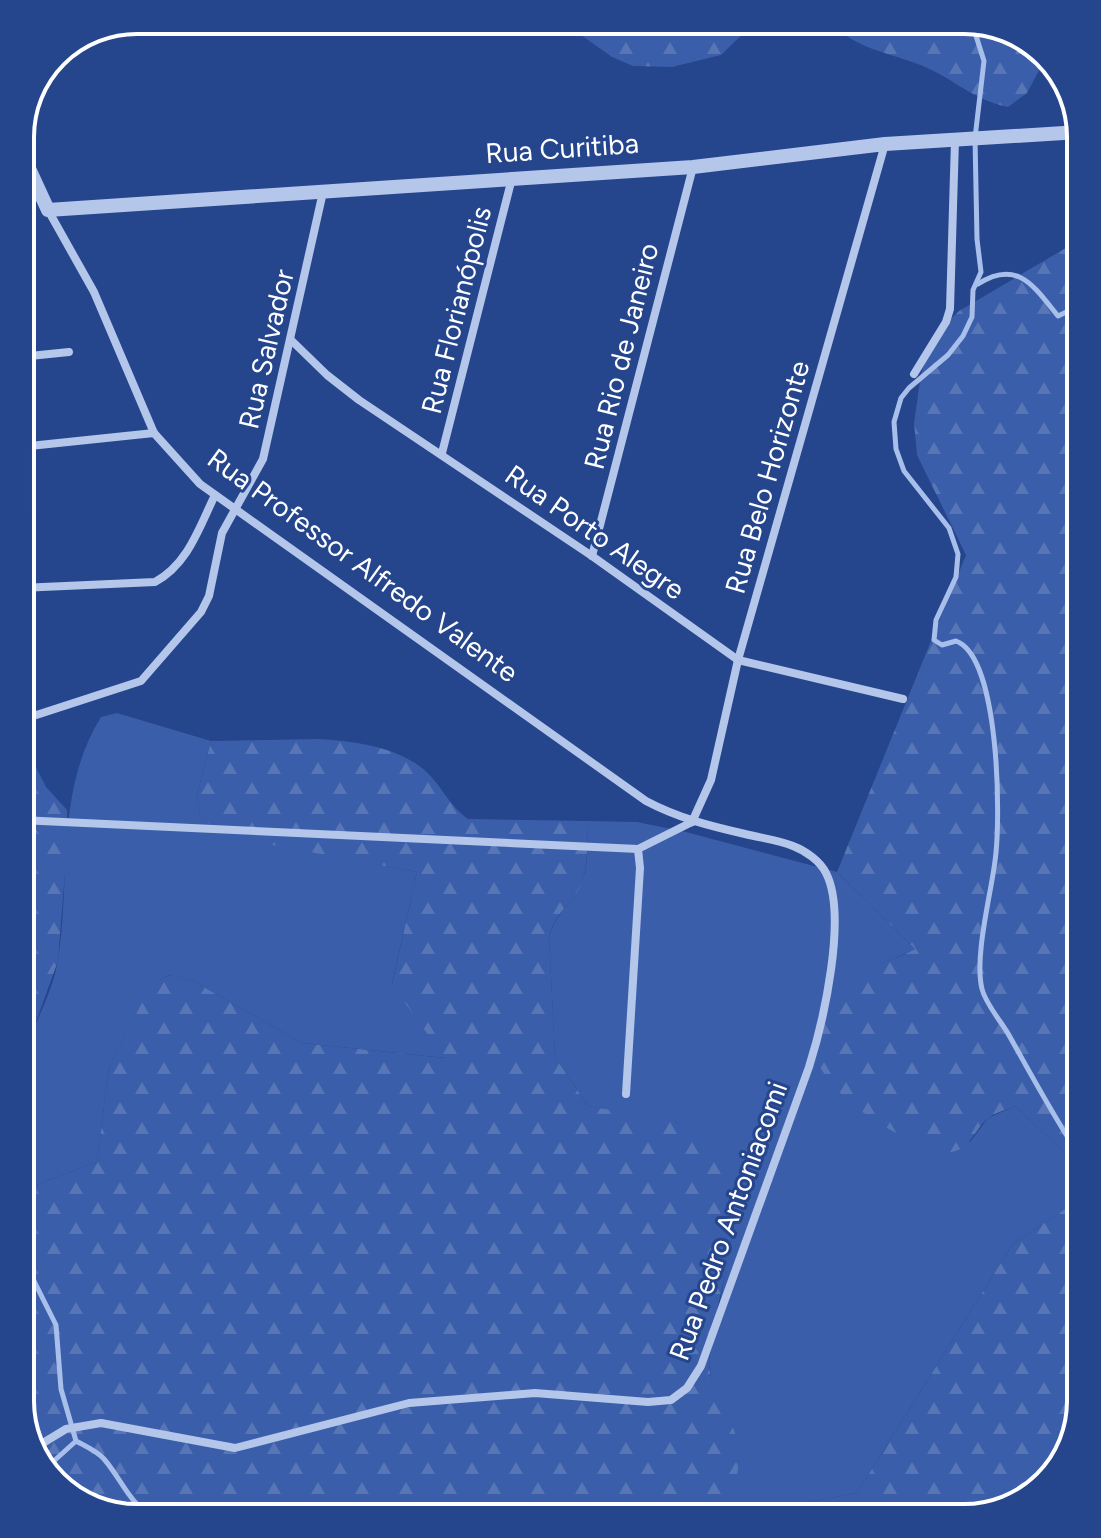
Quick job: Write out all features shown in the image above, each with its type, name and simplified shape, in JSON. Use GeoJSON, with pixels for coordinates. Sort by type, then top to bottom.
{"type":"FeatureCollection","features":[{"type":"Feature","properties":{"kind":"street","name":"Rua Curitiba"},"geometry":{"type":"LineString","coordinates":[[48,210],[693,167],[885,144],[1067,133]]}},
{"type":"Feature","properties":{"kind":"street"},"geometry":{"type":"LineString","coordinates":[[914,374],[946,322],[950,309],[955,140]]}},
{"type":"Feature","properties":{"kind":"street","name":"Rua Belo Horizonte"},"geometry":{"type":"LineString","coordinates":[[692,822],[711,780],[738,660],[885,144]]}},
{"type":"Feature","properties":{"kind":"street","name":"Rua Rio de Janeiro"},"geometry":{"type":"LineString","coordinates":[[592,556],[693,167]]}},
{"type":"Feature","properties":{"kind":"street","name":"Rua Florianópolis"},"geometry":{"type":"LineString","coordinates":[[442,453],[512,177]]}},
{"type":"Feature","properties":{"kind":"street","name":"Rua Professor Alfredo Valente"},"geometry":{"type":"LineString","coordinates":[[34,180],[94,292],[154,433],[177,461],[215,495],[646,801],[692,822],[793,845],[815,859],[827,875],[832,901],[832,975]]}},
{"type":"Feature","properties":{"kind":"street","name":"Rua Salvador"},"geometry":{"type":"LineString","coordinates":[[34,716],[141,681],[152,673],[201,612],[209,596],[222,533],[263,459],[323,192]]}},
{"type":"Feature","properties":{"kind":"street","name":"Rua Porto Alegre"},"geometry":{"type":"LineString","coordinates":[[291,340],[327,375],[359,400],[442,453],[738,660],[903,699]]}},
{"type":"Feature","properties":{"kind":"street"},"geometry":{"type":"LineString","coordinates":[[34,356],[69,352]]}},
{"type":"Feature","properties":{"kind":"street"},"geometry":{"type":"LineString","coordinates":[[34,446],[154,433]]}},
{"type":"Feature","properties":{"kind":"street"},"geometry":{"type":"LineString","coordinates":[[34,587],[155,582],[171,573],[184,558],[215,495]]}},
{"type":"Feature","properties":{"kind":"street"},"geometry":{"type":"LineString","coordinates":[[34,821],[638,849],[692,822]]}},
{"type":"Feature","properties":{"kind":"street"},"geometry":{"type":"LineString","coordinates":[[626,1094],[640,868],[638,849]]}},
{"type":"Feature","properties":{"kind":"street","name":"Rua Pedro Antoniacomi"},"geometry":{"type":"LineString","coordinates":[[43,1443],[66,1429],[101,1423],[235,1448],[409,1403],[535,1393],[648,1402],[671,1400],[687,1388],[701,1366],[809,1067],[823,1023],[832,975]]}},
{"type":"Feature","properties":{"kind":"lane"},"geometry":{"type":"LineString","coordinates":[[34,195],[41,195]]}},
{"type":"Feature","properties":{"kind":"green space"},"geometry":{"type":"Polygon","coordinates":[[[580,34],[743,34],[721,55],[672,67],[633,66],[612,57],[580,34]]]}},
{"type":"Feature","properties":{"kind":"green space"},"geometry":{"type":"Polygon","coordinates":[[[844,34],[984,36],[1015,48],[1040,68],[1027,93],[1008,107],[984,99],[935,71],[844,34]]]}},
{"type":"Feature","properties":{"kind":"green space"},"geometry":{"type":"Polygon","coordinates":[[[1067,247],[1067,1155],[1015,1106],[987,1119],[968,1143],[958,1150],[940,1152],[922,1147],[887,1128],[848,1100],[819,1065],[812,1044],[814,1023],[833,991],[855,976],[915,949],[837,872],[966,555],[917,455],[914,423],[921,374],[929,349],[941,328],[959,311],[1067,247]]]}},
{"type":"Feature","properties":{"kind":"green space"},"geometry":{"type":"Polygon","coordinates":[[[117,713],[211,741],[197,795],[200,817],[225,835],[417,872],[392,984],[446,1058],[302,1043],[193,981],[169,975],[152,984],[109,1067],[97,1162],[34,1186],[34,1028],[58,960],[67,835],[77,775],[86,745],[101,717],[117,713]]]}},
{"type":"Feature","properties":{"kind":"green space"},"geometry":{"type":"Polygon","coordinates":[[[319,739],[372,746],[399,754],[422,768],[468,819],[587,821],[583,878],[549,936],[555,1057],[588,1106],[678,1123],[709,1141],[726,1166],[734,1195],[733,1228],[709,1359],[712,1382],[738,1445],[731,1504],[131,1504],[104,1499],[80,1487],[55,1464],[42,1440],[34,1401],[34,1186],[97,1162],[109,1067],[152,983],[170,975],[193,981],[302,1043],[445,1058],[392,985],[417,872],[225,836],[200,817],[197,795],[211,741],[319,739]]]}},
{"type":"Feature","properties":{"kind":"green space"},"geometry":{"type":"Polygon","coordinates":[[[34,763],[46,787],[67,810],[68,834],[58,961],[34,1027],[34,763]]]}},
{"type":"Feature","properties":{"kind":"green space"},"geometry":{"type":"Polygon","coordinates":[[[587,821],[637,822],[837,872],[915,949],[857,975],[970,1142],[988,1118],[1015,1106],[1067,1155],[1067,1208],[1012,1245],[857,1493],[801,1504],[730,1504],[733,1429],[712,1384],[709,1360],[734,1227],[678,1123],[588,1106],[555,1057],[549,936],[582,881],[587,856],[587,821]]]}},
{"type":"Feature","properties":{"kind":"green space"},"geometry":{"type":"Polygon","coordinates":[[[1067,1208],[1066,1414],[1059,1440],[1046,1464],[1015,1490],[977,1503],[801,1504],[857,1493],[1012,1245],[1067,1208]]]}},
{"type":"Feature","properties":{"kind":"waterway"},"geometry":{"type":"LineString","coordinates":[[976,35],[984,61],[975,138],[977,239],[981,272],[973,290],[972,317],[963,336],[948,355],[901,398],[894,422],[896,449],[904,471],[949,528],[958,554],[956,577],[936,620],[934,640],[942,645],[956,641],[971,653],[982,676],[989,707],[998,812],[995,861],[980,960],[982,989],[1067,1136]]}},
{"type":"Feature","properties":{"kind":"waterway"},"geometry":{"type":"LineString","coordinates":[[978,284],[1004,274],[1015,275],[1033,287],[1058,316],[1067,312]]}},
{"type":"Feature","properties":{"kind":"waterway"},"geometry":{"type":"LineString","coordinates":[[34,1281],[56,1325],[61,1389],[76,1441],[101,1456],[137,1504]]}},
{"type":"Feature","properties":{"kind":"waterway"},"geometry":{"type":"LineString","coordinates":[[53,1461],[76,1441]]}}]}
